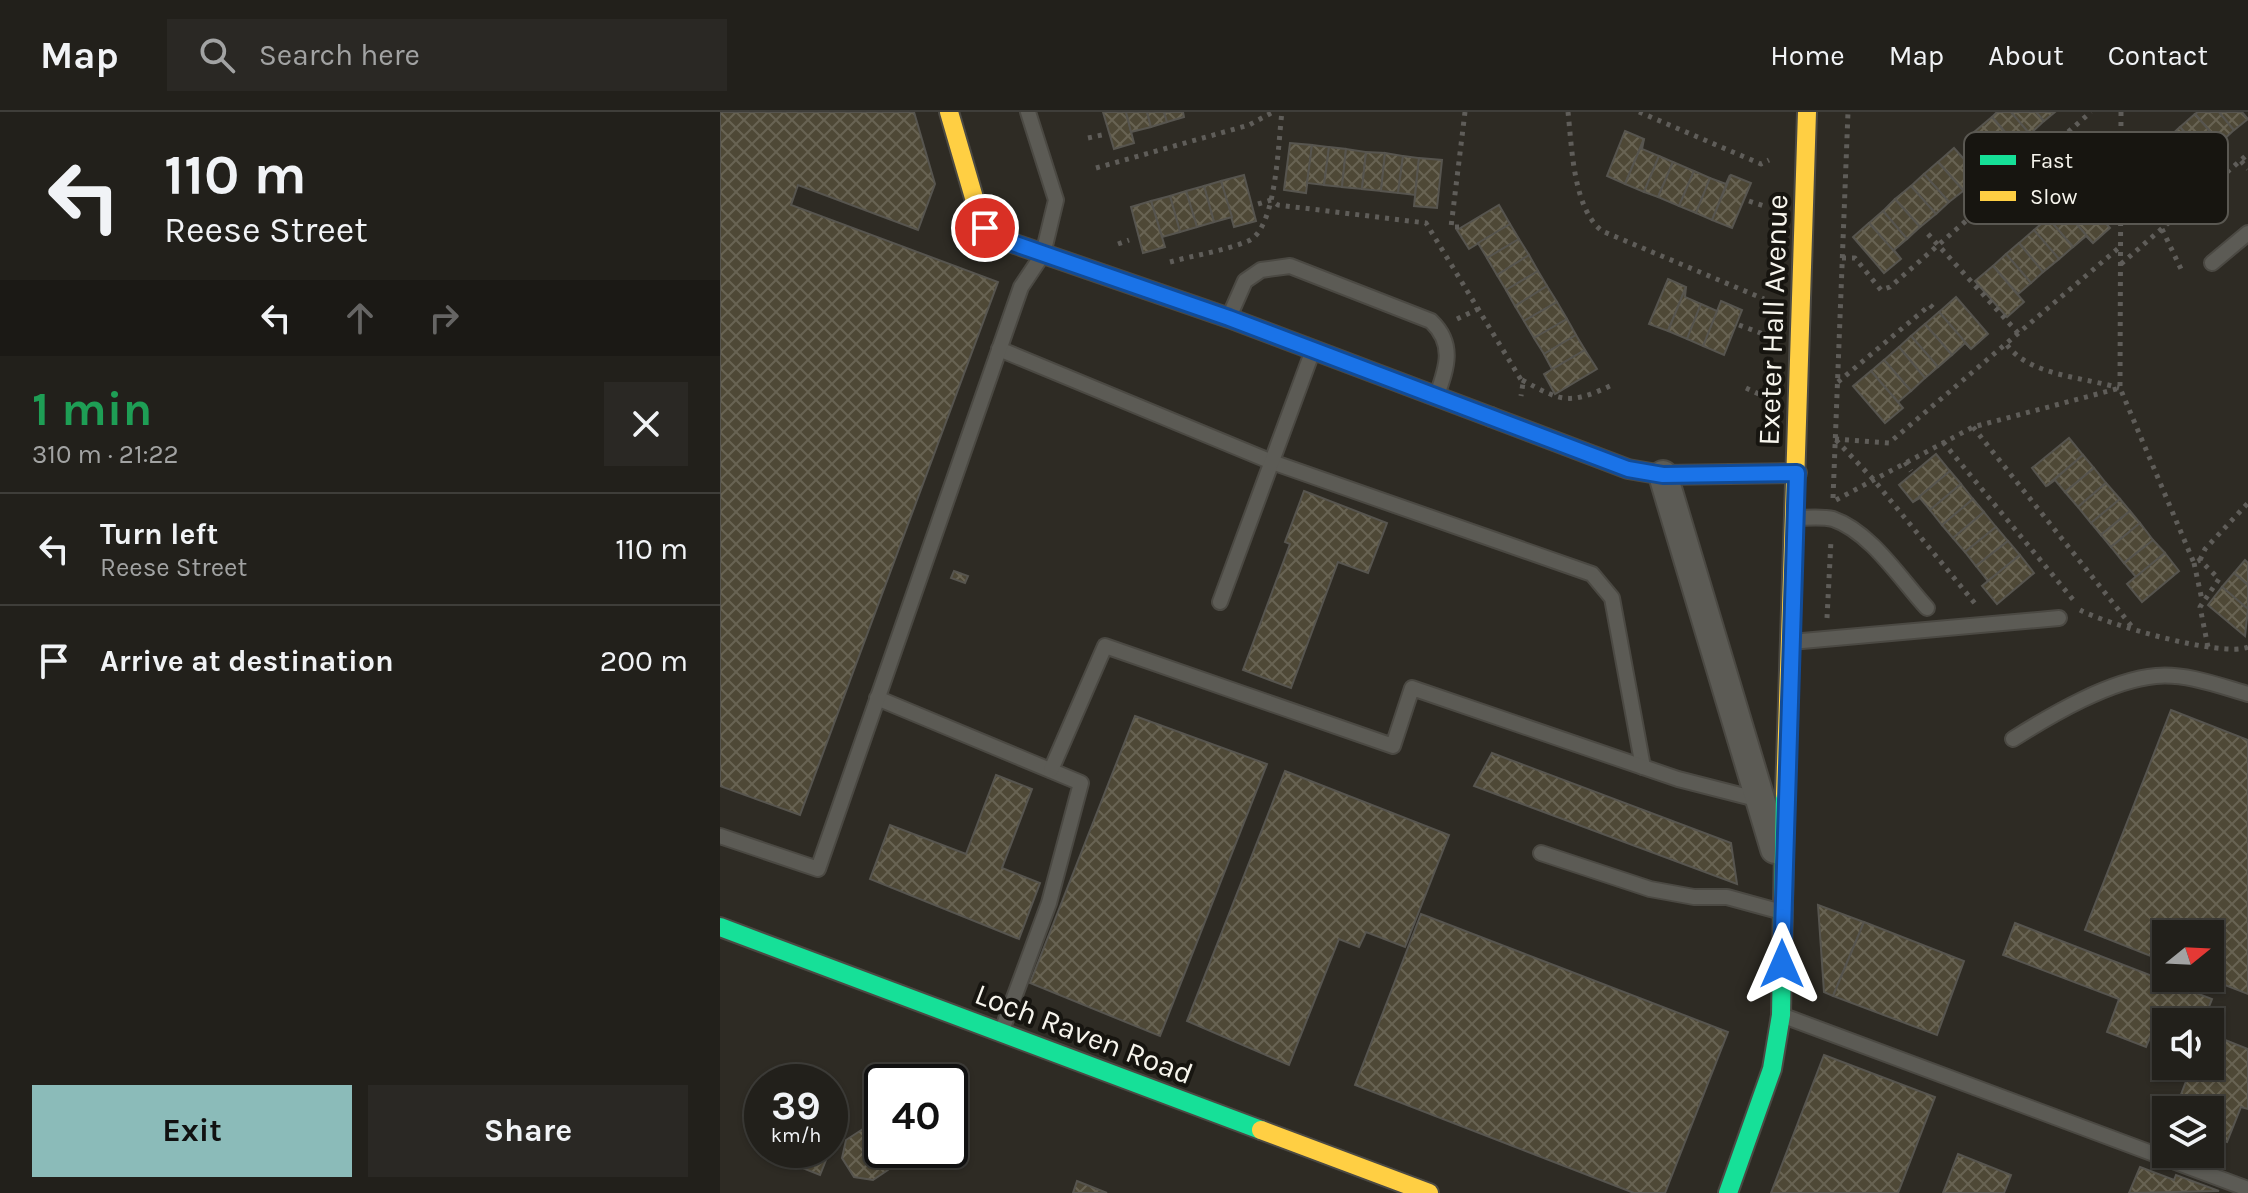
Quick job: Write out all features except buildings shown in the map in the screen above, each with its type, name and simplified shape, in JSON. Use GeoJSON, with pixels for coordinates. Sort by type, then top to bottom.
{"type":"FeatureCollection","features":[{"type":"Feature","properties":{"kind":"street"},"geometry":{"type":"LineString","coordinates":[[949,112],[985,228],[995,237],[1229,318],[1628,469],[1663,475],[1797,473]]}},
{"type":"Feature","properties":{"kind":"street","name":"Exeter Hall Avenue"},"geometry":{"type":"LineString","coordinates":[[1728,1193],[1772,1069],[1781,1015],[1782,876],[1807,112]]}},
{"type":"Feature","properties":{"kind":"street"},"geometry":{"type":"LineString","coordinates":[[1663,475],[1782,876]]}},
{"type":"Feature","properties":{"kind":"street","name":"Loch Raven Road"},"geometry":{"type":"LineString","coordinates":[[720,927],[1429,1193]]}},
{"type":"Feature","properties":{"kind":"lane"},"geometry":{"type":"LineString","coordinates":[[720,836],[818,869],[1021,287],[1043,254],[1056,200],[1028,112]]}},
{"type":"Feature","properties":{"kind":"lane"},"geometry":{"type":"LineString","coordinates":[[2212,263],[2248,233]]}},
{"type":"Feature","properties":{"kind":"lane"},"geometry":{"type":"LineString","coordinates":[[1229,318],[1245,281],[1261,270],[1290,266],[1431,321],[1441,331],[1448,360],[1437,395]]}},
{"type":"Feature","properties":{"kind":"lane"},"geometry":{"type":"LineString","coordinates":[[999,349],[1272,462],[1592,574],[1612,598],[1643,767]]}},
{"type":"Feature","properties":{"kind":"lane"},"geometry":{"type":"LineString","coordinates":[[1220,602],[1313,350]]}},
{"type":"Feature","properties":{"kind":"lane"},"geometry":{"type":"LineString","coordinates":[[1795,518],[1832,519],[1869,544],[1927,608]]}},
{"type":"Feature","properties":{"kind":"lane"},"geometry":{"type":"LineString","coordinates":[[1791,642],[2059,618]]}},
{"type":"Feature","properties":{"kind":"lane"},"geometry":{"type":"LineString","coordinates":[[1051,770],[1105,646],[1393,746],[1412,688],[1643,767],[1761,800]]}},
{"type":"Feature","properties":{"kind":"lane"},"geometry":{"type":"LineString","coordinates":[[2013,739],[2052,714],[2119,686],[2156,675],[2202,681],[2248,694]]}},
{"type":"Feature","properties":{"kind":"lane"},"geometry":{"type":"LineString","coordinates":[[877,698],[1081,783],[1049,903],[1001,1033]]}},
{"type":"Feature","properties":{"kind":"lane"},"geometry":{"type":"LineString","coordinates":[[1541,853],[1650,889],[1694,897],[1727,897],[1782,913]]}},
{"type":"Feature","properties":{"kind":"lane"},"geometry":{"type":"LineString","coordinates":[[1781,1015],[2248,1189]]}},
{"type":"Feature","properties":{"kind":"path"},"geometry":{"type":"LineString","coordinates":[[1096,168],[1249,125],[1273,112]]}},
{"type":"Feature","properties":{"kind":"path"},"geometry":{"type":"LineString","coordinates":[[1167,262],[1251,240],[1262,229],[1271,200],[1282,112]]}},
{"type":"Feature","properties":{"kind":"path"},"geometry":{"type":"LineString","coordinates":[[1459,227],[1451,227],[1465,112]]}},
{"type":"Feature","properties":{"kind":"path"},"geometry":{"type":"LineString","coordinates":[[1568,112],[1583,203],[1591,223],[1602,231],[1764,299]]}},
{"type":"Feature","properties":{"kind":"path"},"geometry":{"type":"LineString","coordinates":[[1639,112],[1761,164],[1769,160]]}},
{"type":"Feature","properties":{"kind":"path"},"geometry":{"type":"LineString","coordinates":[[1826,639],[1848,112]]}},
{"type":"Feature","properties":{"kind":"path"},"geometry":{"type":"LineString","coordinates":[[2068,132],[2091,112]]}},
{"type":"Feature","properties":{"kind":"path"},"geometry":{"type":"LineString","coordinates":[[1088,138],[1102,135]]}},
{"type":"Feature","properties":{"kind":"path"},"geometry":{"type":"LineString","coordinates":[[2228,172],[2248,154]]}},
{"type":"Feature","properties":{"kind":"path"},"geometry":{"type":"LineString","coordinates":[[2241,161],[2248,169]]}},
{"type":"Feature","properties":{"kind":"path"},"geometry":{"type":"LineString","coordinates":[[1258,204],[1271,200]]}},
{"type":"Feature","properties":{"kind":"path"},"geometry":{"type":"LineString","coordinates":[[1271,200],[1278,205],[1426,223],[1521,380],[1558,399],[1572,401],[1612,385]]}},
{"type":"Feature","properties":{"kind":"path"},"geometry":{"type":"LineString","coordinates":[[1749,201],[1767,207]]}},
{"type":"Feature","properties":{"kind":"path"},"geometry":{"type":"LineString","coordinates":[[1842,258],[1855,258],[1881,290],[1964,222]]}},
{"type":"Feature","properties":{"kind":"path"},"geometry":{"type":"LineString","coordinates":[[2121,224],[2120,388],[2197,561],[2202,600],[2201,624],[2208,647]]}},
{"type":"Feature","properties":{"kind":"path"},"geometry":{"type":"LineString","coordinates":[[2120,265],[2168,224]]}},
{"type":"Feature","properties":{"kind":"path"},"geometry":{"type":"LineString","coordinates":[[2162,229],[2181,269]]}},
{"type":"Feature","properties":{"kind":"path"},"geometry":{"type":"LineString","coordinates":[[1928,234],[2019,334]]}},
{"type":"Feature","properties":{"kind":"path"},"geometry":{"type":"LineString","coordinates":[[1118,244],[1129,240]]}},
{"type":"Feature","properties":{"kind":"path"},"geometry":{"type":"LineString","coordinates":[[1835,439],[1889,443],[2121,246]]}},
{"type":"Feature","properties":{"kind":"path"},"geometry":{"type":"LineString","coordinates":[[1837,383],[1930,305],[1935,310]]}},
{"type":"Feature","properties":{"kind":"path"},"geometry":{"type":"LineString","coordinates":[[1453,322],[1478,309]]}},
{"type":"Feature","properties":{"kind":"path"},"geometry":{"type":"LineString","coordinates":[[1739,325],[1763,334]]}},
{"type":"Feature","properties":{"kind":"path"},"geometry":{"type":"LineString","coordinates":[[2007,345],[2017,359],[2032,365],[2120,388]]}},
{"type":"Feature","properties":{"kind":"path"},"geometry":{"type":"LineString","coordinates":[[1520,398],[1521,380]]}},
{"type":"Feature","properties":{"kind":"path"},"geometry":{"type":"LineString","coordinates":[[1746,388],[1761,395]]}},
{"type":"Feature","properties":{"kind":"path"},"geometry":{"type":"LineString","coordinates":[[1832,502],[1973,427],[2120,388]]}},
{"type":"Feature","properties":{"kind":"path"},"geometry":{"type":"LineString","coordinates":[[1973,427],[2134,629]]}},
{"type":"Feature","properties":{"kind":"path"},"geometry":{"type":"LineString","coordinates":[[1835,439],[1873,479],[1983,614],[1970,615]]}},
{"type":"Feature","properties":{"kind":"path"},"geometry":{"type":"LineString","coordinates":[[1943,442],[2083,612]]}},
{"type":"Feature","properties":{"kind":"path"},"geometry":{"type":"LineString","coordinates":[[1905,462],[1911,471]]}},
{"type":"Feature","properties":{"kind":"path"},"geometry":{"type":"LineString","coordinates":[[2197,561],[2248,503]]}},
{"type":"Feature","properties":{"kind":"path"},"geometry":{"type":"LineString","coordinates":[[2197,561],[2219,579],[2202,600]]}},
{"type":"Feature","properties":{"kind":"path"},"geometry":{"type":"LineString","coordinates":[[2074,606],[2134,629],[2208,647],[2248,647]]}},
{"type":"Feature","properties":{"kind":"traffic: fast"},"geometry":{"type":"LineString","coordinates":[[1491,417],[1628,469],[1663,475],[1797,473]]}},
{"type":"Feature","properties":{"kind":"traffic: fast"},"geometry":{"type":"LineString","coordinates":[[1728,1193],[1772,1069],[1781,1015],[1785,794]]}},
{"type":"Feature","properties":{"kind":"traffic: fast"},"geometry":{"type":"LineString","coordinates":[[720,927],[1261,1130]]}},
{"type":"Feature","properties":{"kind":"traffic: slow"},"geometry":{"type":"LineString","coordinates":[[949,112],[979,215],[995,237],[1229,318],[1491,417]]}},
{"type":"Feature","properties":{"kind":"traffic: slow"},"geometry":{"type":"LineString","coordinates":[[1785,794],[1807,112]]}},
{"type":"Feature","properties":{"kind":"traffic: slow"},"geometry":{"type":"LineString","coordinates":[[1261,1130],[1429,1193]]}},
{"type":"Feature","properties":{"kind":"route"},"geometry":{"type":"LineString","coordinates":[[985,228],[995,237],[1229,318],[1628,469],[1663,475],[1797,473],[1782,876],[1782,964]]}}]}
